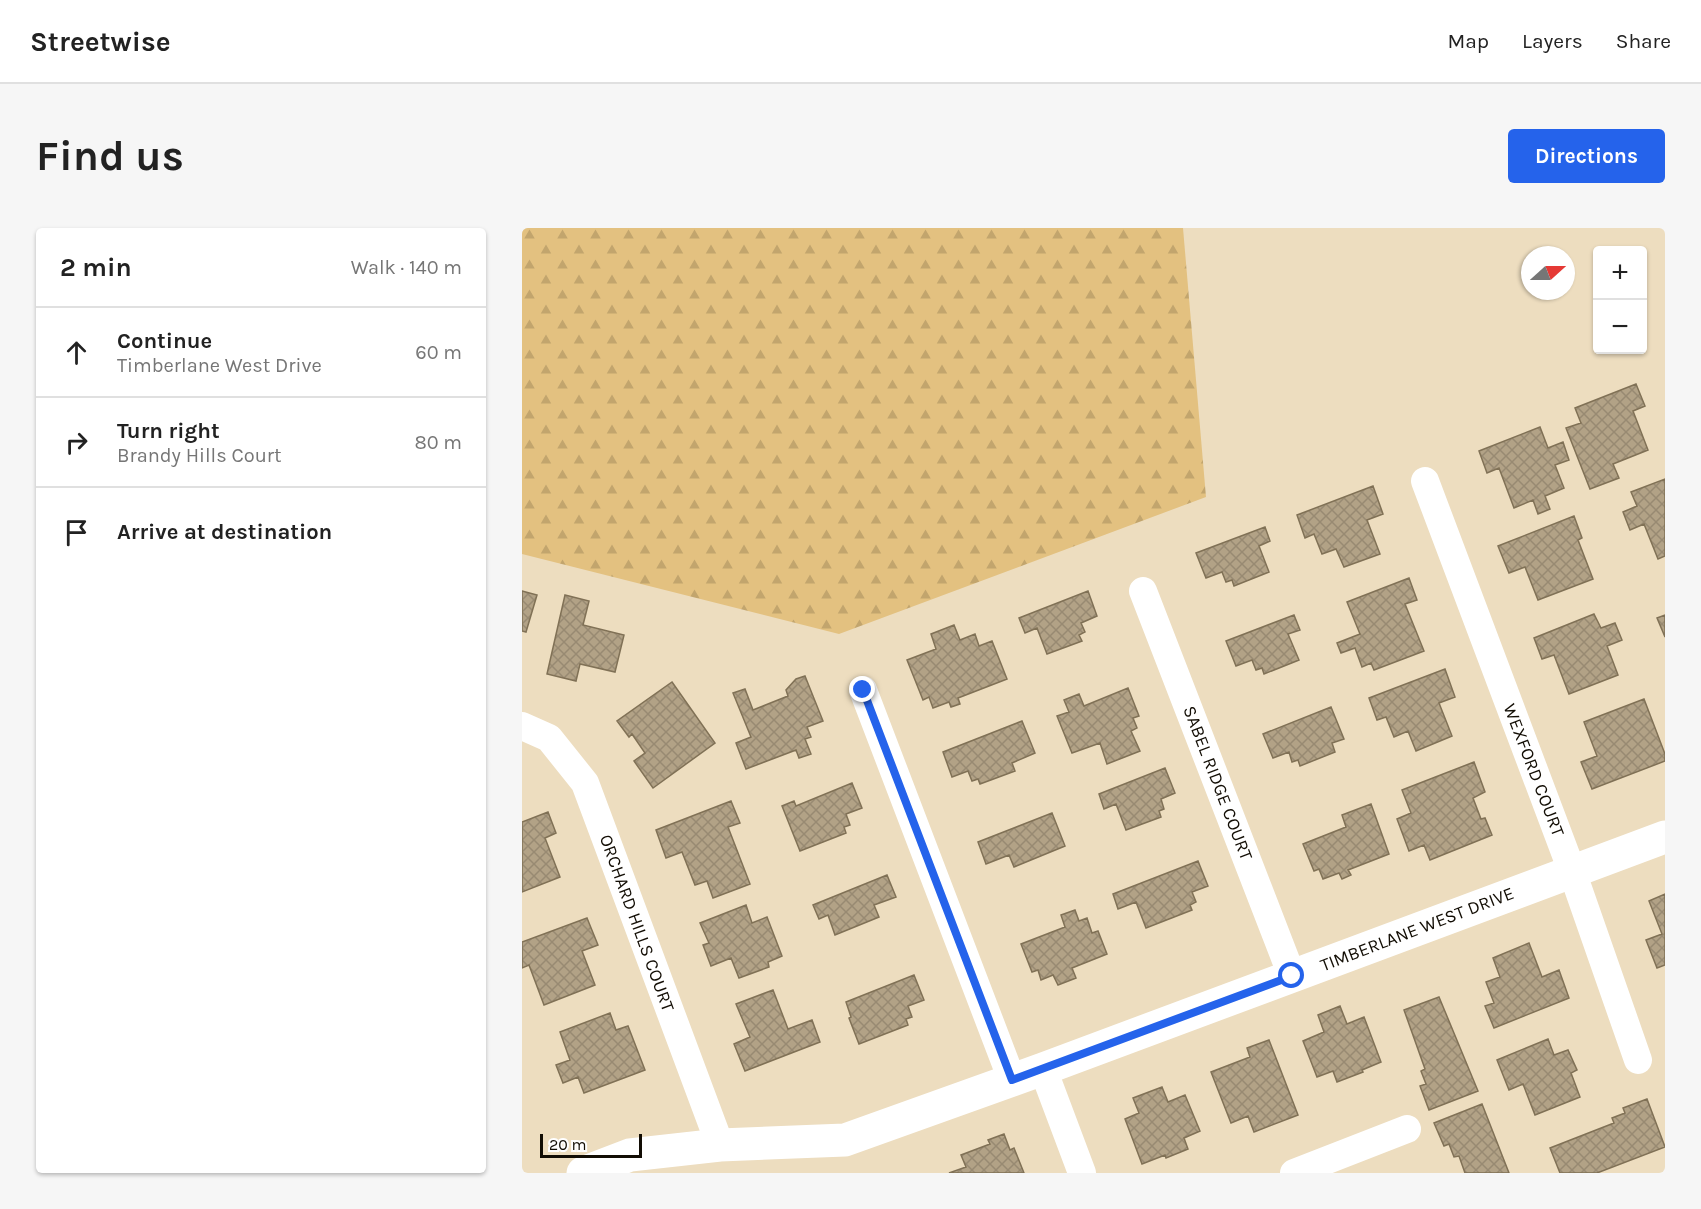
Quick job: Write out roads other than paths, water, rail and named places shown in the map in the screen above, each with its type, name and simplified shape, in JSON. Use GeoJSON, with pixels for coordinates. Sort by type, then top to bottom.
{"type":"FeatureCollection","features":[{"type":"Feature","properties":{"kind":"street","name":"WEXFORD COURT"},"geometry":{"type":"LineString","coordinates":[[1425,482],[1572,871],[1638,1060]]}},
{"type":"Feature","properties":{"kind":"street","name":"SABEL RIDGE COURT"},"geometry":{"type":"LineString","coordinates":[[1143,591],[1292,976]]}},
{"type":"Feature","properties":{"kind":"street"},"geometry":{"type":"LineString","coordinates":[[863,690],[1012,1080]]}},
{"type":"Feature","properties":{"kind":"street","name":"ORCHARD HILLS COURT"},"geometry":{"type":"LineString","coordinates":[[522,726],[549,738],[585,783],[720,1145]]}},
{"type":"Feature","properties":{"kind":"street","name":"TIMBERLANE WEST DRIVE"},"geometry":{"type":"LineString","coordinates":[[583,1173],[630,1155],[720,1145],[845,1140],[1043,1069],[1665,837]]}},
{"type":"Feature","properties":{"kind":"street"},"geometry":{"type":"LineString","coordinates":[[1043,1069],[1082,1173]]}},
{"type":"Feature","properties":{"kind":"street"},"geometry":{"type":"LineString","coordinates":[[1294,1173],[1407,1129]]}}]}
